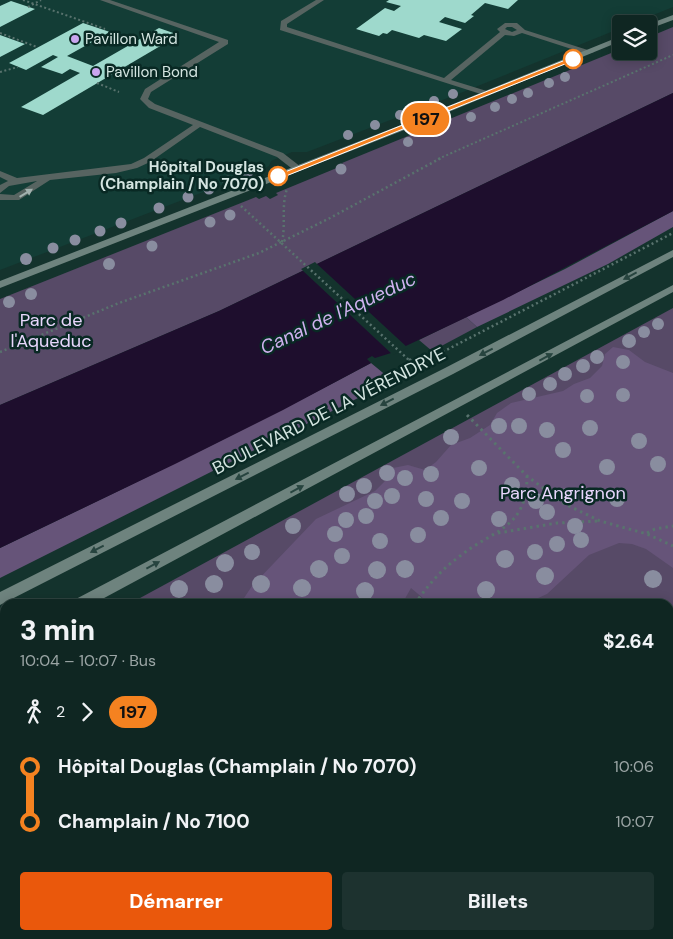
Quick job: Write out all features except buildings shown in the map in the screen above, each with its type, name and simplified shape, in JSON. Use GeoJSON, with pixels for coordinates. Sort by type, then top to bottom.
{"type":"FeatureCollection","features":[{"type":"Feature","properties":{"kind":"main road"},"geometry":{"type":"LineString","coordinates":[[657,24],[673,17]]}},
{"type":"Feature","properties":{"kind":"main road"},"geometry":{"type":"LineString","coordinates":[[0,285],[487,94],[612,42]]}},
{"type":"Feature","properties":{"kind":"main road","name":"BOULEVARD DE LA VÉRENDRYE"},"geometry":{"type":"LineString","coordinates":[[0,598],[449,372],[673,253]]}},
{"type":"Feature","properties":{"kind":"main road"},"geometry":{"type":"LineString","coordinates":[[88,599],[673,288]]}},
{"type":"Feature","properties":{"kind":"lane"},"geometry":{"type":"LineString","coordinates":[[103,0],[225,42],[148,91],[144,95],[147,103],[280,155],[298,169]]}},
{"type":"Feature","properties":{"kind":"lane"},"geometry":{"type":"LineString","coordinates":[[320,0],[284,23],[283,28],[487,94]]}},
{"type":"Feature","properties":{"kind":"lane"},"geometry":{"type":"LineString","coordinates":[[445,81],[504,32],[501,27],[508,24],[518,25],[522,28],[522,31],[590,52]]}},
{"type":"Feature","properties":{"kind":"lane"},"geometry":{"type":"LineString","coordinates":[[0,190],[6,184],[16,181],[116,170],[134,166],[147,160],[199,124]]}},
{"type":"Feature","properties":{"kind":"lane"},"geometry":{"type":"LineString","coordinates":[[0,174],[16,181]]}},
{"type":"Feature","properties":{"kind":"lane"},"geometry":{"type":"LineString","coordinates":[[0,197],[10,199],[22,196],[48,178]]}},
{"type":"Feature","properties":{"kind":"path"},"geometry":{"type":"LineString","coordinates":[[23,0],[105,30]]}},
{"type":"Feature","properties":{"kind":"path"},"geometry":{"type":"LineString","coordinates":[[28,7],[41,0]]}},
{"type":"Feature","properties":{"kind":"path"},"geometry":{"type":"LineString","coordinates":[[0,33],[37,48]]}},
{"type":"Feature","properties":{"kind":"path"},"geometry":{"type":"LineString","coordinates":[[0,352],[112,305],[210,272],[282,242],[330,218],[422,167],[673,56]]}},
{"type":"Feature","properties":{"kind":"path"},"geometry":{"type":"LineString","coordinates":[[0,72],[18,66]]}},
{"type":"Feature","properties":{"kind":"path"},"geometry":{"type":"LineString","coordinates":[[96,84],[119,92]]}},
{"type":"Feature","properties":{"kind":"path"},"geometry":{"type":"LineString","coordinates":[[282,242],[285,227],[282,201],[289,185]]}},
{"type":"Feature","properties":{"kind":"path"},"geometry":{"type":"LineString","coordinates":[[230,195],[282,242]]}},
{"type":"Feature","properties":{"kind":"path","name":"BOULEVARD DE LA VÉRENDRYE"},"geometry":{"type":"LineString","coordinates":[[282,242],[415,366],[673,233]]}},
{"type":"Feature","properties":{"kind":"path"},"geometry":{"type":"LineString","coordinates":[[471,418],[527,476],[563,503],[600,520],[646,534],[673,546]]}},
{"type":"Feature","properties":{"kind":"path"},"geometry":{"type":"LineString","coordinates":[[419,599],[447,567],[465,552],[498,533],[521,511],[527,493],[527,476]]}},
{"type":"Feature","properties":{"kind":"path"},"geometry":{"type":"LineString","coordinates":[[498,533],[550,524],[600,520]]}},
{"type":"Feature","properties":{"kind":"path"},"geometry":{"type":"LineString","coordinates":[[646,534],[655,529],[673,526]]}},
{"type":"Feature","properties":{"kind":"shaded area"},"geometry":{"type":"Polygon","coordinates":[[[0,0],[673,0],[673,7],[653,15],[612,15],[612,32],[307,152],[292,152],[271,161],[269,166],[263,169],[0,270],[0,0]]]}},
{"type":"Feature","properties":{"kind":"green space","name":"Parc de l'Aqueduc"},"geometry":{"type":"Polygon","coordinates":[[[673,27],[673,93],[219,311],[0,405],[0,299],[256,197],[259,199],[266,196],[270,199],[278,195],[276,193],[344,165],[342,163],[612,53],[612,60],[657,60],[657,34],[673,27]]]}},
{"type":"Feature","properties":{"kind":"green space"},"geometry":{"type":"Polygon","coordinates":[[[673,211],[673,227],[608,264],[477,327],[466,317],[565,269],[673,211]]]}},
{"type":"Feature","properties":{"kind":"green space","name":"Parc Angrignon"},"geometry":{"type":"Polygon","coordinates":[[[673,308],[673,599],[138,599],[673,308]]]}},
{"type":"Feature","properties":{"kind":"green space"},"geometry":{"type":"Polygon","coordinates":[[[466,317],[477,327],[432,351],[419,340],[466,317]]]}},
{"type":"Feature","properties":{"kind":"green space","name":"Parc Angrignon"},"geometry":{"type":"Polygon","coordinates":[[[613,347],[629,350],[645,362],[673,373],[673,568],[646,549],[632,544],[619,543],[589,555],[547,594],[536,599],[424,599],[411,588],[405,599],[243,599],[252,586],[316,519],[375,491],[385,481],[393,468],[408,465],[425,470],[436,462],[451,445],[470,438],[490,425],[497,413],[511,403],[563,391],[574,384],[590,378],[602,366],[605,354],[613,347]]]}},
{"type":"Feature","properties":{"kind":"green space"},"geometry":{"type":"Polygon","coordinates":[[[371,363],[388,377],[390,382],[0,578],[0,548],[233,434],[371,363]]]}},
{"type":"Feature","properties":{"kind":"water","name":"Canal de l'Aqueduc"},"geometry":{"type":"Polygon","coordinates":[[[673,93],[673,211],[503,300],[391,353],[375,358],[372,356],[367,359],[371,363],[283,410],[0,548],[0,405],[219,311],[673,93]]]}},
{"type":"Feature","properties":{"kind":"pier"},"geometry":{"type":"Polygon","coordinates":[[[315,262],[408,348],[393,355],[301,269],[315,262]]]}},
{"type":"Feature","properties":{"kind":"bus line","name":"197"},"geometry":{"type":"LineString","coordinates":[[278,176],[409,126],[573,59]]}},
{"type":"Feature","properties":{"kind":"place","name":"Pavillon Ward"},"geometry":{"type":"Point","coordinates":[75,39]}},
{"type":"Feature","properties":{"kind":"place","name":"Pavillon Bond"},"geometry":{"type":"Point","coordinates":[96,72]}},
{"type":"Feature","properties":{"kind":"place","name":"Hôpital Douglas (Champlain / No 7070)"},"geometry":{"type":"Point","coordinates":[278,176]}}]}
